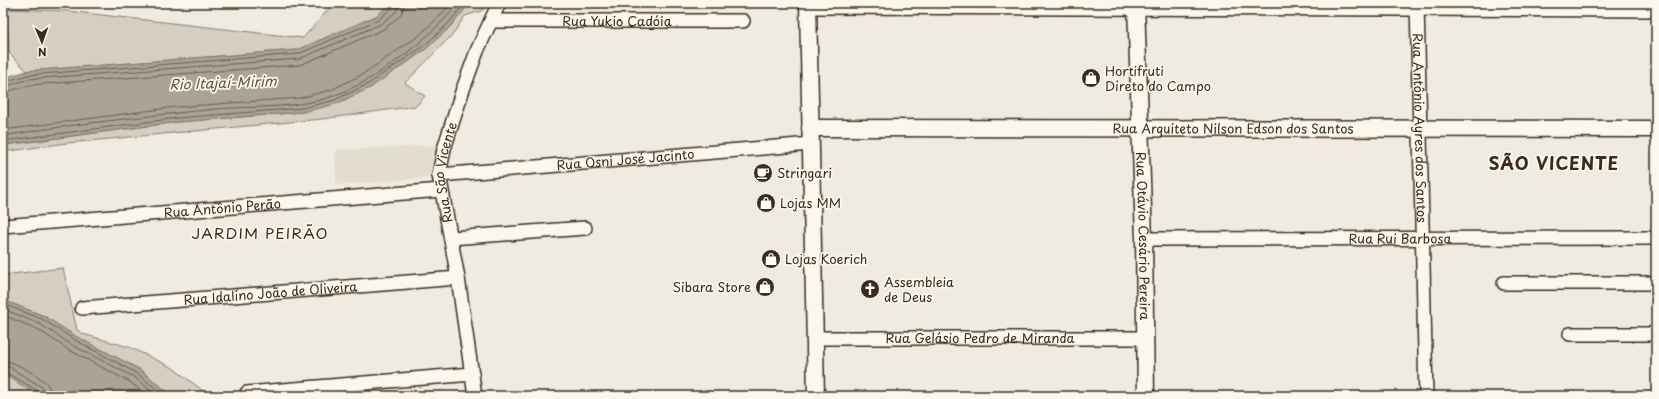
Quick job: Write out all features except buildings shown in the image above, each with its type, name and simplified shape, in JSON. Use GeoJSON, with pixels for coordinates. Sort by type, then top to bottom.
{"type":"FeatureCollection","features":[{"type":"Feature","properties":{"kind":"main road"},"geometry":{"type":"LineString","coordinates":[[808,5],[816,396]]}},
{"type":"Feature","properties":{"kind":"main road","name":"Rua Otávio Cesário Pereira"},"geometry":{"type":"LineString","coordinates":[[1136,5],[1139,129],[1144,238],[1146,396]]}},
{"type":"Feature","properties":{"kind":"main road","name":"Rua Arquiteto Nilson Edson dos Santos"},"geometry":{"type":"LineString","coordinates":[[810,136],[1139,129],[1656,129]]}},
{"type":"Feature","properties":{"kind":"street","name":"Rua São Vicente"},"geometry":{"type":"LineString","coordinates":[[476,396],[458,278],[441,190],[440,175],[444,149],[462,92],[474,58],[499,3]]}},
{"type":"Feature","properties":{"kind":"street"},"geometry":{"type":"LineString","coordinates":[[808,5],[1417,6],[1656,10]]}},
{"type":"Feature","properties":{"kind":"street","name":"Rua Antônio Ayres dos Santos"},"geometry":{"type":"LineString","coordinates":[[1417,6],[1426,396]]}},
{"type":"Feature","properties":{"kind":"street","name":"Rua Yukio Cadóia"},"geometry":{"type":"LineString","coordinates":[[491,21],[742,21]]}},
{"type":"Feature","properties":{"kind":"street","name":"Rua Osni José Jacinto"},"geometry":{"type":"LineString","coordinates":[[440,175],[810,136]]}},
{"type":"Feature","properties":{"kind":"street","name":"Rua Antônio Perão"},"geometry":{"type":"LineString","coordinates":[[3,226],[441,190]]}},
{"type":"Feature","properties":{"kind":"street"},"geometry":{"type":"LineString","coordinates":[[451,238],[585,228]]}},
{"type":"Feature","properties":{"kind":"street","name":"Rua Rui Barbosa"},"geometry":{"type":"LineString","coordinates":[[1144,238],[1656,238]]}},
{"type":"Feature","properties":{"kind":"street","name":"Rua Idalino João de Oliveira"},"geometry":{"type":"LineString","coordinates":[[82,308],[458,278]]}},
{"type":"Feature","properties":{"kind":"street"},"geometry":{"type":"LineString","coordinates":[[1504,283],[1656,283]]}},
{"type":"Feature","properties":{"kind":"street"},"geometry":{"type":"LineString","coordinates":[[1570,334],[1656,334]]}},
{"type":"Feature","properties":{"kind":"street","name":"Rua Gelásio Pedro de Miranda"},"geometry":{"type":"LineString","coordinates":[[815,338],[1145,338]]}},
{"type":"Feature","properties":{"kind":"street"},"geometry":{"type":"LineString","coordinates":[[247,393],[472,374]]}},
{"type":"Feature","properties":{"kind":"shaded area"},"geometry":{"type":"Polygon","coordinates":[[[334,3],[392,3],[376,16],[297,50],[27,71],[9,53],[7,9],[67,11],[303,38],[334,3]]]}},
{"type":"Feature","properties":{"kind":"shaded area"},"geometry":{"type":"Polygon","coordinates":[[[470,3],[491,3],[481,11],[465,16],[453,34],[405,83],[425,96],[416,106],[322,119],[67,143],[3,152],[3,145],[178,122],[303,112],[398,69],[426,49],[450,27],[470,3]]]}},
{"type":"Feature","properties":{"kind":"shaded area"},"geometry":{"type":"Polygon","coordinates":[[[438,145],[434,172],[427,178],[336,185],[335,150],[438,145]]]}},
{"type":"Feature","properties":{"kind":"shaded area"},"geometry":{"type":"Polygon","coordinates":[[[63,268],[77,330],[83,334],[129,347],[173,368],[210,396],[173,396],[139,369],[77,337],[44,316],[3,300],[3,275],[63,268]]]}},
{"type":"Feature","properties":{"kind":"shaded area"},"geometry":{"type":"Polygon","coordinates":[[[3,374],[38,395],[39,396],[3,396],[3,374]]]}},
{"type":"Feature","properties":{"kind":"water","name":"Rio Itajaí-Mirim"},"geometry":{"type":"Polygon","coordinates":[[[392,3],[470,3],[450,27],[426,49],[370,88],[336,104],[303,112],[178,122],[3,145],[3,78],[27,71],[297,50],[376,16],[392,3]]]}},
{"type":"Feature","properties":{"kind":"water"},"geometry":{"type":"Polygon","coordinates":[[[3,300],[44,316],[77,337],[139,369],[173,396],[39,396],[3,374],[3,300]]]}},
{"type":"Feature","properties":{"kind":"place","name":"Hortifruti Direto do Campo"},"geometry":{"type":"Point","coordinates":[1091,78]}},
{"type":"Feature","properties":{"kind":"place","name":"Stringari"},"geometry":{"type":"Point","coordinates":[763,173]}},
{"type":"Feature","properties":{"kind":"place","name":"Lojas MM"},"geometry":{"type":"Point","coordinates":[766,203]}},
{"type":"Feature","properties":{"kind":"place","name":"Lojas Koerich"},"geometry":{"type":"Point","coordinates":[771,259]}},
{"type":"Feature","properties":{"kind":"place","name":"Sibara Store"},"geometry":{"type":"Point","coordinates":[765,287]}},
{"type":"Feature","properties":{"kind":"place","name":"Assembleia de Deus"},"geometry":{"type":"Point","coordinates":[870,289]}},
{"type":"Feature","properties":{"kind":"district","name":"SÃO VICENTE"},"geometry":{"type":"Point","coordinates":[1554,164]}},
{"type":"Feature","properties":{"kind":"district","name":"JARDIM PEIRÃO"},"geometry":{"type":"Point","coordinates":[260,234]}}]}
